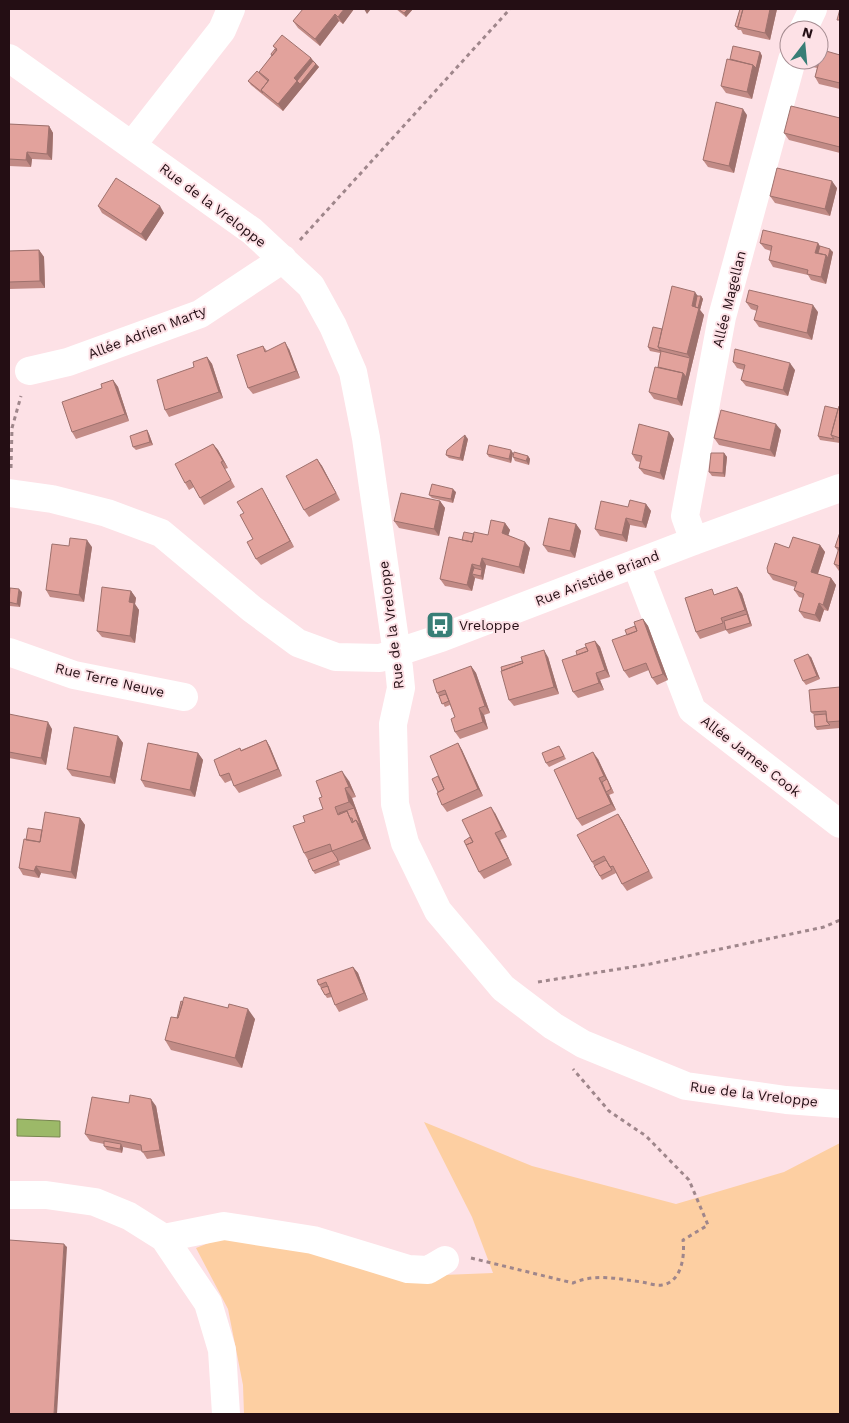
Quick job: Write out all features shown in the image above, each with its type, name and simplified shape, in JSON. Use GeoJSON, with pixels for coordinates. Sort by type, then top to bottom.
{"type":"FeatureCollection","features":[{"type":"Feature","properties":{"kind":"street"},"geometry":{"type":"LineString","coordinates":[[132,145],[222,30],[231,9]]}},
{"type":"Feature","properties":{"kind":"street","name":"Rue de la Vreloppe"},"geometry":{"type":"LineString","coordinates":[[9,58],[252,231],[311,286],[333,326],[353,372],[366,438],[397,654],[401,688],[393,724],[395,804],[405,844],[438,911],[502,988],[553,1026],[583,1044],[686,1086],[786,1100],[840,1104]]}},
{"type":"Feature","properties":{"kind":"street","name":"Allée Magellan"},"geometry":{"type":"LineString","coordinates":[[694,540],[685,516],[722,317],[789,70]]}},
{"type":"Feature","properties":{"kind":"street","name":"Allée Adrien Marty"},"geometry":{"type":"LineString","coordinates":[[29,371],[68,362],[200,314],[283,259]]}},
{"type":"Feature","properties":{"kind":"street","name":"Rue Aristide Briand"},"geometry":{"type":"LineString","coordinates":[[9,493],[52,499],[106,513],[161,533],[252,608],[298,643],[336,657],[380,658],[397,654],[636,564],[694,540],[840,488]]}},
{"type":"Feature","properties":{"kind":"street","name":"Allée James Cook"},"geometry":{"type":"LineString","coordinates":[[636,564],[692,710],[840,824]]}},
{"type":"Feature","properties":{"kind":"street","name":"Rue Terre Neuve"},"geometry":{"type":"LineString","coordinates":[[9,652],[74,675],[184,697]]}},
{"type":"Feature","properties":{"kind":"street"},"geometry":{"type":"LineString","coordinates":[[9,1195],[46,1195],[95,1202],[129,1216],[164,1238],[208,1303],[222,1350],[226,1414]]}},
{"type":"Feature","properties":{"kind":"street"},"geometry":{"type":"LineString","coordinates":[[164,1238],[224,1226],[313,1240],[408,1269],[428,1270],[446,1260]]}},
{"type":"Feature","properties":{"kind":"path"},"geometry":{"type":"LineString","coordinates":[[283,259],[510,9]]}},
{"type":"Feature","properties":{"kind":"path"},"geometry":{"type":"LineString","coordinates":[[9,493],[12,428],[29,371]]}},
{"type":"Feature","properties":{"kind":"path"},"geometry":{"type":"LineString","coordinates":[[502,988],[650,964],[824,927],[840,920]]}},
{"type":"Feature","properties":{"kind":"path"},"geometry":{"type":"LineString","coordinates":[[446,1260],[463,1256],[573,1283],[588,1277],[597,1277],[662,1285],[676,1277],[685,1254],[683,1240],[708,1225],[690,1180],[646,1136],[609,1111],[572,1068]]}},
{"type":"Feature","properties":{"kind":"shaded area"},"geometry":{"type":"Polygon","coordinates":[[[17,1119],[60,1121],[60,1137],[17,1136],[17,1119]]]}},
{"type":"Feature","properties":{"kind":"shaded area"},"geometry":{"type":"Polygon","coordinates":[[[424,1122],[532,1166],[676,1204],[784,1172],[840,1143],[840,1414],[244,1414],[243,1385],[228,1309],[196,1248],[229,1235],[418,1276],[493,1273],[472,1217],[424,1122]]]}},
{"type":"Feature","properties":{"kind":"building"},"geometry":{"type":"Polygon","coordinates":[[[303,9],[344,9],[338,17],[335,14],[315,39],[293,21],[303,9]]]}},
{"type":"Feature","properties":{"kind":"building"},"geometry":{"type":"Polygon","coordinates":[[[398,9],[408,9],[404,13],[398,9]]]}},
{"type":"Feature","properties":{"kind":"building"},"geometry":{"type":"Polygon","coordinates":[[[740,9],[743,9],[738,27],[735,26],[740,9]]]}},
{"type":"Feature","properties":{"kind":"building"},"geometry":{"type":"Polygon","coordinates":[[[743,9],[770,9],[765,33],[738,27],[743,9]]]}},
{"type":"Feature","properties":{"kind":"building"},"geometry":{"type":"Polygon","coordinates":[[[840,9],[840,20],[837,20],[840,9]]]}},
{"type":"Feature","properties":{"kind":"building"},"geometry":{"type":"Polygon","coordinates":[[[282,35],[311,58],[294,78],[297,81],[278,104],[261,90],[269,80],[259,72],[277,49],[273,46],[282,35]]]}},
{"type":"Feature","properties":{"kind":"building"},"geometry":{"type":"Polygon","coordinates":[[[733,46],[760,52],[756,68],[753,65],[730,59],[733,46]]]}},
{"type":"Feature","properties":{"kind":"building"},"geometry":{"type":"Polygon","coordinates":[[[829,52],[840,55],[840,83],[815,77],[817,70],[829,70],[829,52]]]}},
{"type":"Feature","properties":{"kind":"building"},"geometry":{"type":"Polygon","coordinates":[[[727,59],[753,65],[747,92],[721,86],[727,59]]]}},
{"type":"Feature","properties":{"kind":"building"},"geometry":{"type":"Polygon","coordinates":[[[313,61],[316,64],[300,84],[297,81],[313,61]]]}},
{"type":"Feature","properties":{"kind":"building"},"geometry":{"type":"Polygon","coordinates":[[[257,71],[268,81],[261,90],[263,93],[248,81],[257,71]]]}},
{"type":"Feature","properties":{"kind":"building"},"geometry":{"type":"Polygon","coordinates":[[[716,102],[743,109],[729,166],[703,160],[716,102]]]}},
{"type":"Feature","properties":{"kind":"building"},"geometry":{"type":"Polygon","coordinates":[[[791,106],[840,118],[840,147],[784,133],[791,106]]]}},
{"type":"Feature","properties":{"kind":"building"},"geometry":{"type":"Polygon","coordinates":[[[9,124],[49,126],[47,154],[27,152],[26,160],[9,159],[9,124]]]}},
{"type":"Feature","properties":{"kind":"building"},"geometry":{"type":"Polygon","coordinates":[[[777,168],[832,181],[825,209],[770,196],[777,168]]]}},
{"type":"Feature","properties":{"kind":"building"},"geometry":{"type":"Polygon","coordinates":[[[116,178],[160,206],[141,234],[98,206],[116,178]]]}},
{"type":"Feature","properties":{"kind":"building"},"geometry":{"type":"Polygon","coordinates":[[[763,230],[818,243],[815,253],[826,255],[821,277],[807,274],[808,270],[769,260],[772,246],[760,243],[763,230]]]}},
{"type":"Feature","properties":{"kind":"building"},"geometry":{"type":"Polygon","coordinates":[[[820,246],[830,249],[828,258],[826,255],[818,253],[820,246]]]}},
{"type":"Feature","properties":{"kind":"building"},"geometry":{"type":"Polygon","coordinates":[[[39,250],[40,281],[9,282],[9,251],[39,250]]]}},
{"type":"Feature","properties":{"kind":"building"},"geometry":{"type":"Polygon","coordinates":[[[672,286],[695,292],[692,306],[699,308],[687,354],[658,347],[672,286]]]}},
{"type":"Feature","properties":{"kind":"building"},"geometry":{"type":"Polygon","coordinates":[[[749,290],[813,305],[807,333],[754,320],[758,306],[746,302],[749,290]]]}},
{"type":"Feature","properties":{"kind":"building"},"geometry":{"type":"Polygon","coordinates":[[[697,296],[701,296],[698,308],[695,307],[697,296]]]}},
{"type":"Feature","properties":{"kind":"building"},"geometry":{"type":"Polygon","coordinates":[[[653,327],[662,329],[658,347],[661,351],[648,347],[653,327]]]}},
{"type":"Feature","properties":{"kind":"building"},"geometry":{"type":"Polygon","coordinates":[[[285,342],[296,371],[248,388],[237,355],[263,346],[265,352],[285,342]]]}},
{"type":"Feature","properties":{"kind":"building"},"geometry":{"type":"Polygon","coordinates":[[[735,349],[790,363],[783,390],[741,380],[745,365],[733,362],[735,349]]]}},
{"type":"Feature","properties":{"kind":"building"},"geometry":{"type":"Polygon","coordinates":[[[661,351],[690,358],[686,377],[683,373],[658,367],[661,351]]]}},
{"type":"Feature","properties":{"kind":"building"},"geometry":{"type":"Polygon","coordinates":[[[207,357],[219,392],[165,410],[157,380],[194,367],[193,362],[207,357]]]}},
{"type":"Feature","properties":{"kind":"building"},"geometry":{"type":"Polygon","coordinates":[[[655,367],[683,373],[677,399],[649,392],[655,367]]]}},
{"type":"Feature","properties":{"kind":"building"},"geometry":{"type":"Polygon","coordinates":[[[113,380],[125,414],[72,432],[62,402],[102,388],[101,384],[113,380]]]}},
{"type":"Feature","properties":{"kind":"building"},"geometry":{"type":"Polygon","coordinates":[[[825,406],[838,409],[831,435],[834,439],[818,436],[825,406]]]}},
{"type":"Feature","properties":{"kind":"building"},"geometry":{"type":"Polygon","coordinates":[[[840,406],[840,438],[831,435],[840,406]]]}},
{"type":"Feature","properties":{"kind":"building"},"geometry":{"type":"Polygon","coordinates":[[[721,410],[776,424],[770,450],[714,438],[721,410]]]}},
{"type":"Feature","properties":{"kind":"building"},"geometry":{"type":"Polygon","coordinates":[[[639,424],[669,432],[660,473],[639,468],[642,456],[632,454],[639,424]]]}},
{"type":"Feature","properties":{"kind":"building"},"geometry":{"type":"Polygon","coordinates":[[[147,430],[150,442],[133,447],[130,436],[147,430]]]}},
{"type":"Feature","properties":{"kind":"building"},"geometry":{"type":"Polygon","coordinates":[[[465,435],[460,458],[446,455],[447,450],[465,435]]]}},
{"type":"Feature","properties":{"kind":"building"},"geometry":{"type":"Polygon","coordinates":[[[213,444],[231,480],[200,498],[190,480],[185,483],[175,464],[213,444]]]}},
{"type":"Feature","properties":{"kind":"building"},"geometry":{"type":"Polygon","coordinates":[[[489,445],[511,450],[509,459],[487,454],[489,445]]]}},
{"type":"Feature","properties":{"kind":"building"},"geometry":{"type":"Polygon","coordinates":[[[514,452],[528,456],[526,461],[513,457],[514,452]]]}},
{"type":"Feature","properties":{"kind":"building"},"geometry":{"type":"Polygon","coordinates":[[[711,453],[724,453],[723,473],[709,472],[711,453]]]}},
{"type":"Feature","properties":{"kind":"building"},"geometry":{"type":"Polygon","coordinates":[[[317,459],[336,493],[304,510],[286,476],[317,459]]]}},
{"type":"Feature","properties":{"kind":"building"},"geometry":{"type":"Polygon","coordinates":[[[432,484],[453,489],[451,499],[429,495],[432,484]]]}},
{"type":"Feature","properties":{"kind":"building"},"geometry":{"type":"Polygon","coordinates":[[[262,488],[290,541],[256,559],[247,542],[253,539],[240,515],[244,513],[237,502],[262,488]]]}},
{"type":"Feature","properties":{"kind":"building"},"geometry":{"type":"Polygon","coordinates":[[[401,493],[440,501],[434,529],[394,521],[401,493]]]}},
{"type":"Feature","properties":{"kind":"building"},"geometry":{"type":"Polygon","coordinates":[[[630,500],[646,504],[642,522],[626,518],[622,535],[595,529],[601,501],[628,507],[630,500]]]}},
{"type":"Feature","properties":{"kind":"building"},"geometry":{"type":"Polygon","coordinates":[[[549,518],[576,524],[570,551],[543,545],[549,518]]]}},
{"type":"Feature","properties":{"kind":"building"},"geometry":{"type":"Polygon","coordinates":[[[491,520],[505,523],[502,533],[525,542],[519,567],[482,558],[480,566],[472,564],[467,585],[440,579],[449,537],[472,542],[474,532],[488,535],[491,520]]]}},
{"type":"Feature","properties":{"kind":"building"},"geometry":{"type":"Polygon","coordinates":[[[464,532],[474,534],[472,542],[462,540],[464,532]]]}},
{"type":"Feature","properties":{"kind":"building"},"geometry":{"type":"Polygon","coordinates":[[[840,532],[840,566],[834,564],[839,548],[835,547],[840,532]]]}},
{"type":"Feature","properties":{"kind":"building"},"geometry":{"type":"Polygon","coordinates":[[[793,537],[820,545],[811,572],[831,578],[823,605],[819,603],[815,615],[799,611],[804,594],[794,590],[797,582],[768,573],[767,568],[775,543],[789,548],[793,537]]]}},
{"type":"Feature","properties":{"kind":"building"},"geometry":{"type":"Polygon","coordinates":[[[70,538],[87,540],[79,595],[46,590],[52,544],[69,546],[70,538]]]}},
{"type":"Feature","properties":{"kind":"building"},"geometry":{"type":"Polygon","coordinates":[[[474,568],[482,570],[481,576],[472,574],[474,568]]]}},
{"type":"Feature","properties":{"kind":"building"},"geometry":{"type":"Polygon","coordinates":[[[102,587],[131,591],[129,602],[134,603],[130,636],[97,631],[102,587]]]}},
{"type":"Feature","properties":{"kind":"building"},"geometry":{"type":"Polygon","coordinates":[[[737,587],[745,610],[721,618],[723,623],[696,632],[685,598],[712,589],[714,595],[737,587]]]}},
{"type":"Feature","properties":{"kind":"building"},"geometry":{"type":"Polygon","coordinates":[[[10,588],[19,589],[17,604],[9,602],[10,588]]]}},
{"type":"Feature","properties":{"kind":"building"},"geometry":{"type":"Polygon","coordinates":[[[747,614],[750,623],[726,630],[724,621],[747,614]]]}},
{"type":"Feature","properties":{"kind":"building"},"geometry":{"type":"Polygon","coordinates":[[[643,619],[663,674],[652,678],[646,663],[624,671],[612,640],[637,631],[634,622],[643,619]]]}},
{"type":"Feature","properties":{"kind":"building"},"geometry":{"type":"Polygon","coordinates":[[[635,626],[637,631],[627,635],[625,630],[635,626]]]}},
{"type":"Feature","properties":{"kind":"building"},"geometry":{"type":"Polygon","coordinates":[[[595,641],[605,670],[596,673],[599,683],[573,692],[562,660],[588,651],[585,644],[595,641]]]}},
{"type":"Feature","properties":{"kind":"building"},"geometry":{"type":"Polygon","coordinates":[[[586,647],[588,651],[577,655],[576,651],[586,647]]]}},
{"type":"Feature","properties":{"kind":"building"},"geometry":{"type":"Polygon","coordinates":[[[544,650],[554,687],[509,700],[501,671],[523,663],[521,657],[544,650]]]}},
{"type":"Feature","properties":{"kind":"building"},"geometry":{"type":"Polygon","coordinates":[[[808,654],[817,676],[803,681],[794,660],[808,654]]]}},
{"type":"Feature","properties":{"kind":"building"},"geometry":{"type":"Polygon","coordinates":[[[522,661],[523,663],[502,671],[501,667],[522,661]]]}},
{"type":"Feature","properties":{"kind":"building"},"geometry":{"type":"Polygon","coordinates":[[[471,666],[485,706],[479,708],[483,722],[455,732],[451,719],[455,717],[445,690],[437,693],[433,680],[471,666]]]}},
{"type":"Feature","properties":{"kind":"building"},"geometry":{"type":"Polygon","coordinates":[[[840,687],[840,721],[827,722],[826,711],[811,712],[809,690],[840,687]]]}},
{"type":"Feature","properties":{"kind":"building"},"geometry":{"type":"Polygon","coordinates":[[[446,694],[449,701],[442,704],[439,696],[446,694]]]}},
{"type":"Feature","properties":{"kind":"building"},"geometry":{"type":"Polygon","coordinates":[[[9,714],[48,722],[41,758],[9,752],[9,714]]]}},
{"type":"Feature","properties":{"kind":"building"},"geometry":{"type":"Polygon","coordinates":[[[826,714],[827,722],[830,725],[815,727],[814,715],[826,714]]]}},
{"type":"Feature","properties":{"kind":"building"},"geometry":{"type":"Polygon","coordinates":[[[74,727],[118,736],[110,777],[67,769],[74,727]]]}},
{"type":"Feature","properties":{"kind":"building"},"geometry":{"type":"Polygon","coordinates":[[[266,740],[278,769],[234,786],[229,773],[220,776],[214,760],[240,748],[241,751],[266,740]]]}},
{"type":"Feature","properties":{"kind":"building"},"geometry":{"type":"Polygon","coordinates":[[[148,743],[198,753],[190,790],[141,780],[148,743]]]}},
{"type":"Feature","properties":{"kind":"building"},"geometry":{"type":"Polygon","coordinates":[[[458,743],[478,789],[442,805],[437,793],[444,789],[430,756],[458,743]]]}},
{"type":"Feature","properties":{"kind":"building"},"geometry":{"type":"Polygon","coordinates":[[[559,746],[564,756],[546,763],[542,753],[559,746]]]}},
{"type":"Feature","properties":{"kind":"building"},"geometry":{"type":"Polygon","coordinates":[[[593,752],[604,776],[599,778],[611,804],[577,819],[554,770],[593,752]]]}},
{"type":"Feature","properties":{"kind":"building"},"geometry":{"type":"Polygon","coordinates":[[[342,771],[349,787],[345,788],[349,802],[335,807],[338,815],[347,811],[352,823],[356,820],[364,839],[332,851],[330,844],[304,853],[293,826],[305,822],[303,816],[323,809],[319,798],[322,797],[316,781],[342,771]]]}},
{"type":"Feature","properties":{"kind":"building"},"geometry":{"type":"Polygon","coordinates":[[[438,776],[444,789],[438,792],[432,779],[438,776]]]}},
{"type":"Feature","properties":{"kind":"building"},"geometry":{"type":"Polygon","coordinates":[[[607,779],[611,789],[606,792],[602,782],[607,779]]]}},
{"type":"Feature","properties":{"kind":"building"},"geometry":{"type":"Polygon","coordinates":[[[491,807],[502,830],[495,833],[508,858],[479,872],[466,845],[473,842],[462,820],[491,807]]]}},
{"type":"Feature","properties":{"kind":"building"},"geometry":{"type":"Polygon","coordinates":[[[354,808],[361,827],[356,820],[353,822],[347,811],[339,814],[354,808]]]}},
{"type":"Feature","properties":{"kind":"building"},"geometry":{"type":"Polygon","coordinates":[[[45,812],[80,818],[71,872],[36,866],[34,871],[19,868],[24,839],[40,842],[45,812]]]}},
{"type":"Feature","properties":{"kind":"building"},"geometry":{"type":"Polygon","coordinates":[[[618,814],[649,871],[622,884],[613,866],[610,867],[604,856],[592,862],[577,835],[618,814]]]}},
{"type":"Feature","properties":{"kind":"building"},"geometry":{"type":"Polygon","coordinates":[[[28,828],[42,830],[40,842],[26,840],[28,828]]]}},
{"type":"Feature","properties":{"kind":"building"},"geometry":{"type":"Polygon","coordinates":[[[470,837],[473,842],[466,845],[464,841],[470,837]]]}},
{"type":"Feature","properties":{"kind":"building"},"geometry":{"type":"Polygon","coordinates":[[[332,851],[338,861],[313,871],[308,860],[332,851]]]}},
{"type":"Feature","properties":{"kind":"building"},"geometry":{"type":"Polygon","coordinates":[[[606,860],[612,870],[600,876],[594,866],[606,860]]]}},
{"type":"Feature","properties":{"kind":"building"},"geometry":{"type":"Polygon","coordinates":[[[353,967],[364,993],[335,1005],[326,982],[319,985],[317,980],[353,967]]]}},
{"type":"Feature","properties":{"kind":"building"},"geometry":{"type":"Polygon","coordinates":[[[328,986],[330,993],[325,995],[321,988],[328,986]]]}},
{"type":"Feature","properties":{"kind":"building"},"geometry":{"type":"Polygon","coordinates":[[[184,997],[228,1008],[229,1004],[248,1009],[235,1058],[165,1040],[171,1017],[178,1018],[184,997]]]}},
{"type":"Feature","properties":{"kind":"building"},"geometry":{"type":"Polygon","coordinates":[[[181,1001],[183,1002],[177,1018],[181,1001]]]}},
{"type":"Feature","properties":{"kind":"building"},"geometry":{"type":"Polygon","coordinates":[[[130,1095],[151,1099],[160,1150],[142,1152],[141,1145],[85,1134],[92,1097],[129,1103],[130,1095]]]}},
{"type":"Feature","properties":{"kind":"building"},"geometry":{"type":"Polygon","coordinates":[[[104,1141],[121,1144],[120,1149],[104,1146],[104,1141]]]}},
{"type":"Feature","properties":{"kind":"building"},"geometry":{"type":"Polygon","coordinates":[[[9,1240],[64,1244],[54,1414],[9,1414],[9,1240]]]}},
{"type":"Feature","properties":{"kind":"place","name":"Vreloppe"},"geometry":{"type":"Point","coordinates":[440,625]}}]}
